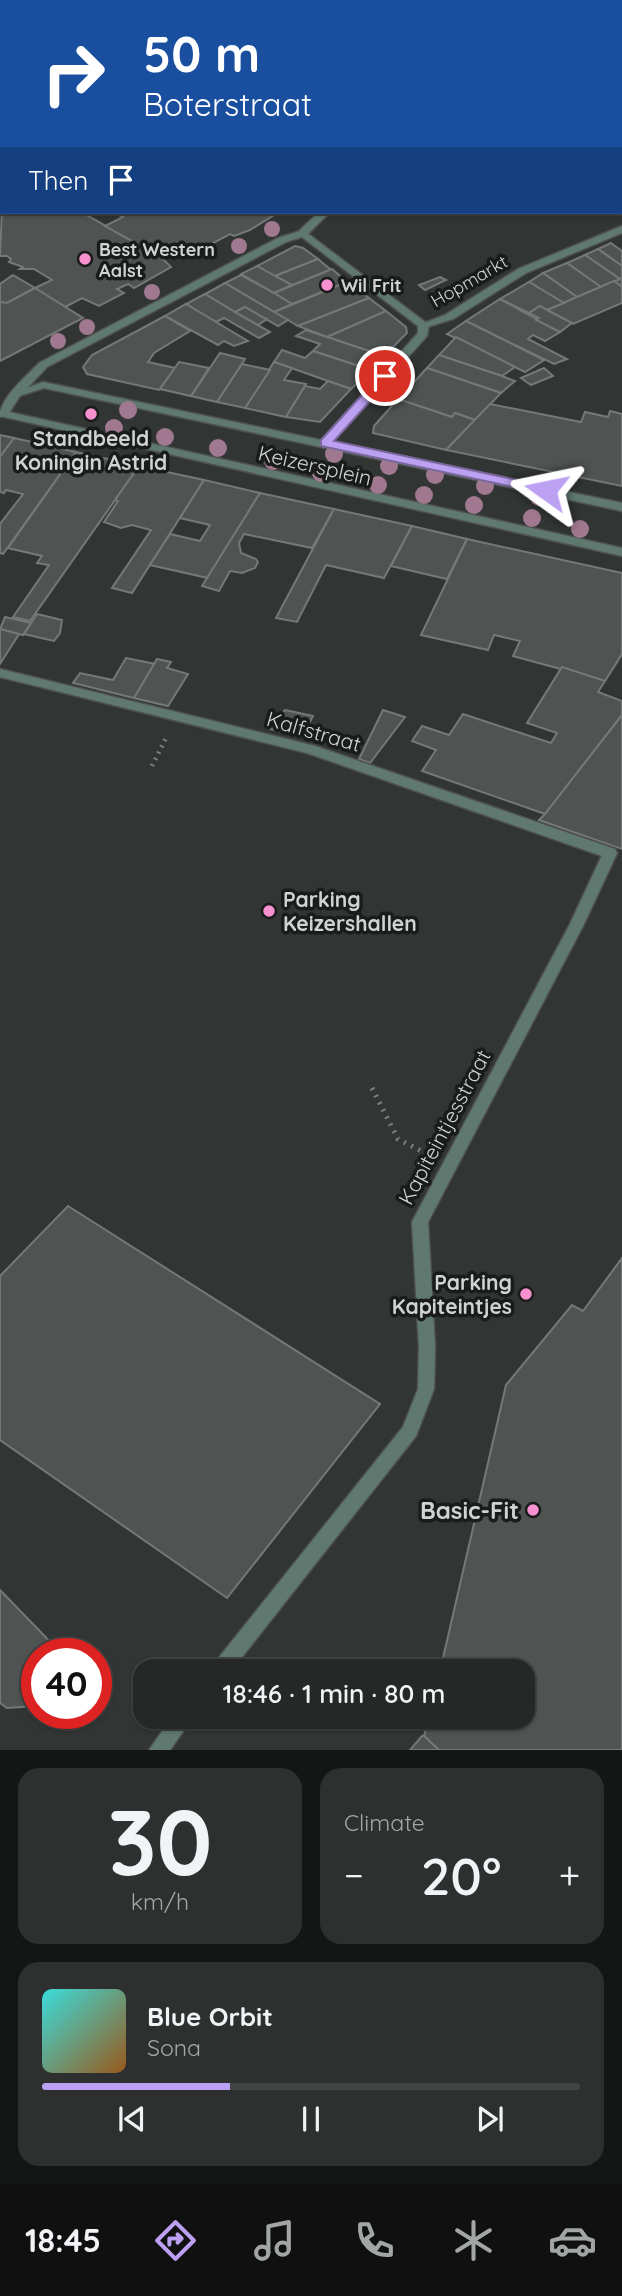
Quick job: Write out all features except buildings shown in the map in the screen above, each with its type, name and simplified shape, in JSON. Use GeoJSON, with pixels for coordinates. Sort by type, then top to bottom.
{"type":"FeatureCollection","features":[{"type":"Feature","properties":{"kind":"street"},"geometry":{"type":"LineString","coordinates":[[2,414],[43,365],[282,240],[303,233],[323,214]]}},
{"type":"Feature","properties":{"kind":"street","name":"Hopmarkt"},"geometry":{"type":"LineString","coordinates":[[303,233],[424,325],[449,317],[522,271],[622,229]]}},
{"type":"Feature","properties":{"kind":"street"},"geometry":{"type":"LineString","coordinates":[[325,443],[423,334],[424,325]]}},
{"type":"Feature","properties":{"kind":"street","name":"Keizersplein"},"geometry":{"type":"LineString","coordinates":[[16,394],[43,385],[622,507]]}},
{"type":"Feature","properties":{"kind":"street","name":"Keizersplein"},"geometry":{"type":"LineString","coordinates":[[2,414],[622,552]]}},
{"type":"Feature","properties":{"kind":"street","name":"Kalfstraat"},"geometry":{"type":"LineString","coordinates":[[0,673],[310,749],[610,853]]}},
{"type":"Feature","properties":{"kind":"street","name":"Kapiteintjesstraat"},"geometry":{"type":"LineString","coordinates":[[230,1659],[410,1431],[426,1389],[427,1347],[419,1222],[577,924],[610,853]]}},
{"type":"Feature","properties":{"kind":"street"},"geometry":{"type":"LineString","coordinates":[[158,1750],[175,1729]]}},
{"type":"Feature","properties":{"kind":"path"},"geometry":{"type":"LineString","coordinates":[[372,1088],[398,1139],[450,1165]]}},
{"type":"Feature","properties":{"kind":"place","name":"Best Western Aalst"},"geometry":{"type":"Point","coordinates":[85,259]}},
{"type":"Feature","properties":{"kind":"place","name":"Wil Frit"},"geometry":{"type":"Point","coordinates":[327,285]}},
{"type":"Feature","properties":{"kind":"place","name":"Standbeeld Koningin Astrid"},"geometry":{"type":"Point","coordinates":[91,414]}},
{"type":"Feature","properties":{"kind":"place","name":"Parking Keizershallen"},"geometry":{"type":"Point","coordinates":[269,911]}},
{"type":"Feature","properties":{"kind":"place","name":"Parking Kapiteintjes"},"geometry":{"type":"Point","coordinates":[526,1294]}},
{"type":"Feature","properties":{"kind":"place","name":"Basic-Fit"},"geometry":{"type":"Point","coordinates":[533,1510]}},
{"type":"Feature","properties":{"kind":"route"},"geometry":{"type":"LineString","coordinates":[[385,376],[325,443],[546,490]]}}]}
